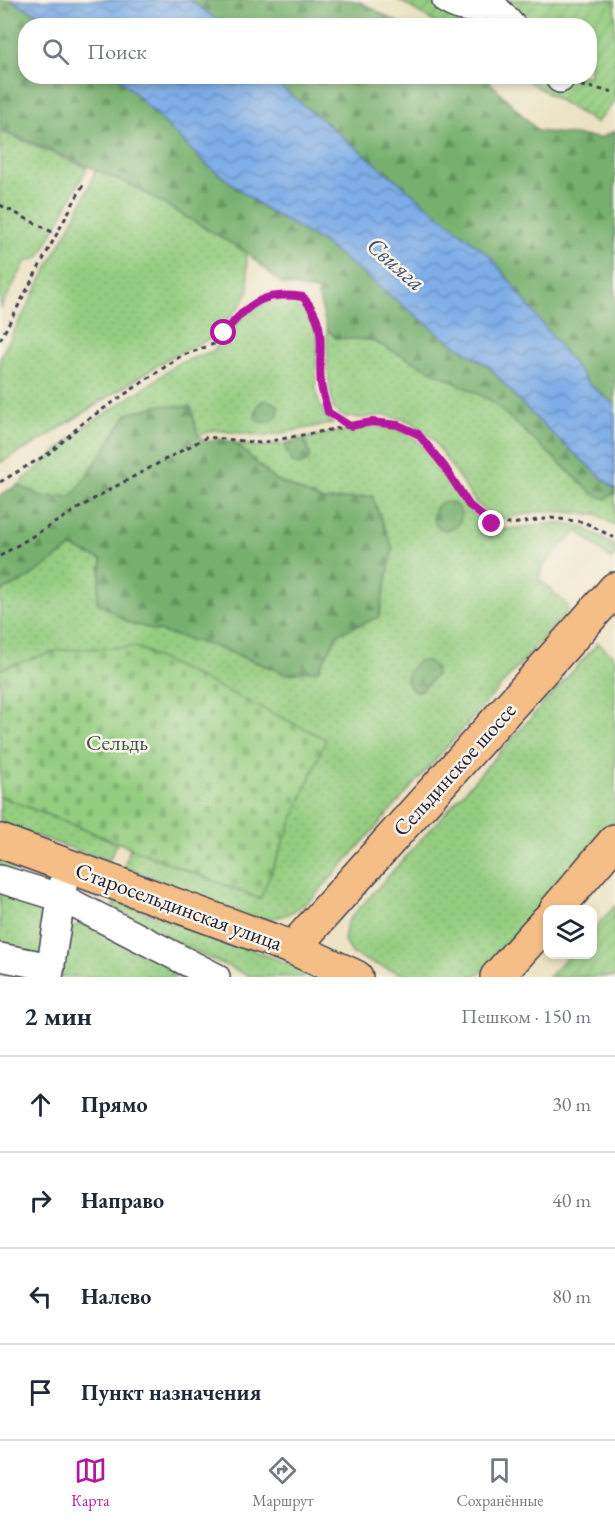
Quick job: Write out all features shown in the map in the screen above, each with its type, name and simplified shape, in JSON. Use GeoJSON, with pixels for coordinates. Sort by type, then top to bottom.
{"type":"FeatureCollection","features":[{"type":"Feature","properties":{"kind":"main road","name":"Сельдинское шоссе"},"geometry":{"type":"LineString","coordinates":[[293,948],[615,589]]}},
{"type":"Feature","properties":{"kind":"main road","name":"Старосельдинская улица"},"geometry":{"type":"LineString","coordinates":[[0,841],[293,948],[356,977]]}},
{"type":"Feature","properties":{"kind":"main road"},"geometry":{"type":"LineString","coordinates":[[559,905],[615,841]]}},
{"type":"Feature","properties":{"kind":"main road"},"geometry":{"type":"LineString","coordinates":[[503,975],[543,926]]}},
{"type":"Feature","properties":{"kind":"street"},"geometry":{"type":"LineString","coordinates":[[446,0],[456,6],[476,9],[492,2],[505,18]]}},
{"type":"Feature","properties":{"kind":"street"},"geometry":{"type":"LineString","coordinates":[[0,957],[50,972],[66,864]]}},
{"type":"Feature","properties":{"kind":"street"},"geometry":{"type":"LineString","coordinates":[[0,879],[62,898],[216,977]]}},
{"type":"Feature","properties":{"kind":"path"},"geometry":{"type":"LineString","coordinates":[[577,84],[615,92]]}},
{"type":"Feature","properties":{"kind":"path"},"geometry":{"type":"LineString","coordinates":[[0,340],[83,184]]}},
{"type":"Feature","properties":{"kind":"path"},"geometry":{"type":"LineString","coordinates":[[0,205],[56,234]]}},
{"type":"Feature","properties":{"kind":"path"},"geometry":{"type":"LineString","coordinates":[[0,482],[51,452],[84,422],[182,356],[214,344],[243,311],[260,300],[282,294],[303,297],[314,310],[322,340],[321,384],[328,412],[350,426]]}},
{"type":"Feature","properties":{"kind":"path"},"geometry":{"type":"LineString","coordinates":[[0,556],[106,491],[207,437],[260,442],[372,422],[398,425],[418,434],[444,466],[469,505],[492,524],[511,524],[550,518],[584,522],[615,538]]}},
{"type":"Feature","properties":{"kind":"green space"},"geometry":{"type":"Polygon","coordinates":[[[0,0],[10,0],[45,18],[18,18],[18,84],[127,84],[206,164],[264,208],[321,241],[446,339],[488,366],[527,409],[615,489],[612,495],[605,499],[595,495],[490,400],[371,340],[336,338],[327,329],[317,291],[282,284],[246,252],[134,186],[0,129],[0,0]]]}},
{"type":"Feature","properties":{"kind":"green space"},"geometry":{"type":"Polygon","coordinates":[[[190,0],[350,0],[362,3],[390,18],[214,18],[190,0]]]}},
{"type":"Feature","properties":{"kind":"green space"},"geometry":{"type":"Polygon","coordinates":[[[399,0],[615,0],[615,101],[596,123],[532,84],[597,84],[597,18],[428,18],[399,0]]]}},
{"type":"Feature","properties":{"kind":"green space"},"geometry":{"type":"Polygon","coordinates":[[[276,84],[492,84],[538,131],[600,138],[615,131],[615,405],[589,384],[276,84]]]}},
{"type":"Feature","properties":{"kind":"green space"},"geometry":{"type":"Polygon","coordinates":[[[0,131],[87,168],[39,258],[26,261],[0,310],[0,131]]]}},
{"type":"Feature","properties":{"kind":"green space"},"geometry":{"type":"Polygon","coordinates":[[[96,170],[133,186],[246,252],[249,291],[242,303],[212,338],[172,356],[38,442],[0,463],[0,358],[82,203],[96,170]]]}},
{"type":"Feature","properties":{"kind":"green space"},"geometry":{"type":"Polygon","coordinates":[[[281,299],[299,300],[314,320],[317,336],[316,389],[318,401],[324,413],[333,423],[266,436],[213,430],[198,436],[191,407],[99,458],[72,496],[44,497],[18,485],[83,428],[177,364],[213,351],[245,314],[261,305],[281,299]]]}},
{"type":"Feature","properties":{"kind":"green space"},"geometry":{"type":"Polygon","coordinates":[[[327,329],[336,338],[371,340],[490,400],[595,495],[612,495],[615,491],[615,526],[597,514],[543,511],[505,518],[493,516],[476,503],[432,438],[412,422],[385,415],[361,418],[342,416],[333,408],[328,371],[327,329]]]}},
{"type":"Feature","properties":{"kind":"green space"},"geometry":{"type":"Polygon","coordinates":[[[262,401],[270,401],[279,406],[278,415],[272,422],[260,422],[255,417],[258,405],[262,401]]]}},
{"type":"Feature","properties":{"kind":"green space"},"geometry":{"type":"Polygon","coordinates":[[[161,405],[191,407],[198,436],[206,442],[222,439],[235,443],[274,479],[323,501],[372,496],[393,548],[379,617],[339,633],[318,670],[286,674],[223,649],[129,623],[97,602],[102,560],[72,547],[25,580],[0,592],[0,495],[18,485],[44,497],[72,496],[127,414],[161,405]]]}},
{"type":"Feature","properties":{"kind":"green space"},"geometry":{"type":"Polygon","coordinates":[[[372,425],[397,429],[416,439],[468,509],[485,525],[501,530],[555,523],[581,526],[615,546],[615,555],[611,559],[578,531],[553,554],[543,566],[539,579],[568,606],[568,610],[314,897],[280,917],[255,919],[124,867],[130,848],[260,899],[0,669],[0,592],[25,580],[72,547],[102,560],[97,602],[286,674],[318,670],[339,633],[379,617],[373,496],[323,501],[274,479],[235,443],[259,447],[287,443],[285,448],[304,463],[310,455],[302,439],[372,425]]]}},
{"type":"Feature","properties":{"kind":"green space"},"geometry":{"type":"Polygon","coordinates":[[[298,438],[305,442],[310,455],[308,461],[299,465],[292,462],[285,448],[287,443],[298,438]]]}},
{"type":"Feature","properties":{"kind":"green space"},"geometry":{"type":"Polygon","coordinates":[[[447,502],[457,506],[461,516],[457,526],[447,530],[437,526],[433,516],[437,506],[447,502]]]}},
{"type":"Feature","properties":{"kind":"green space"},"geometry":{"type":"Polygon","coordinates":[[[598,643],[615,657],[615,822],[490,966],[474,977],[411,977],[353,954],[344,941],[347,922],[598,643]]]}},
{"type":"Feature","properties":{"kind":"green space","name":"Сельдь"},"geometry":{"type":"Polygon","coordinates":[[[136,647],[326,739],[260,899],[0,796],[0,669],[59,650],[136,647]]]}},
{"type":"Feature","properties":{"kind":"green space"},"geometry":{"type":"Polygon","coordinates":[[[418,661],[427,661],[436,668],[436,675],[422,690],[415,691],[406,681],[411,669],[418,661]]]}},
{"type":"Feature","properties":{"kind":"green space"},"geometry":{"type":"Polygon","coordinates":[[[0,796],[117,843],[109,861],[0,824],[0,796]]]}},
{"type":"Feature","properties":{"kind":"green space"},"geometry":{"type":"Polygon","coordinates":[[[0,857],[31,868],[27,873],[0,868],[0,857]]]}},
{"type":"Feature","properties":{"kind":"green space"},"geometry":{"type":"Polygon","coordinates":[[[0,888],[38,902],[48,914],[44,962],[0,952],[0,888]]]}},
{"type":"Feature","properties":{"kind":"green space"},"geometry":{"type":"Polygon","coordinates":[[[118,902],[326,977],[252,977],[202,955],[114,910],[114,904],[118,902]]]}},
{"type":"Feature","properties":{"kind":"green space"},"geometry":{"type":"Polygon","coordinates":[[[615,906],[615,977],[548,977],[565,959],[597,959],[597,926],[615,906]]]}},
{"type":"Feature","properties":{"kind":"green space"},"geometry":{"type":"Polygon","coordinates":[[[78,925],[87,925],[199,977],[60,977],[69,930],[78,925]]]}},
{"type":"Feature","properties":{"kind":"water"},"geometry":{"type":"Polygon","coordinates":[[[10,0],[190,0],[214,18],[46,18],[10,0]]]}},
{"type":"Feature","properties":{"kind":"water","name":"Свияга"},"geometry":{"type":"Polygon","coordinates":[[[125,84],[278,84],[491,257],[589,384],[615,405],[615,489],[527,409],[488,366],[446,339],[321,241],[264,208],[206,164],[125,84]]]}},
{"type":"Feature","properties":{"kind":"route"},"geometry":{"type":"LineString","coordinates":[[224,333],[243,311],[260,300],[282,294],[303,297],[314,310],[322,340],[321,384],[328,412],[350,426],[372,422],[398,425],[418,434],[444,466],[469,505],[492,524]]}}]}
